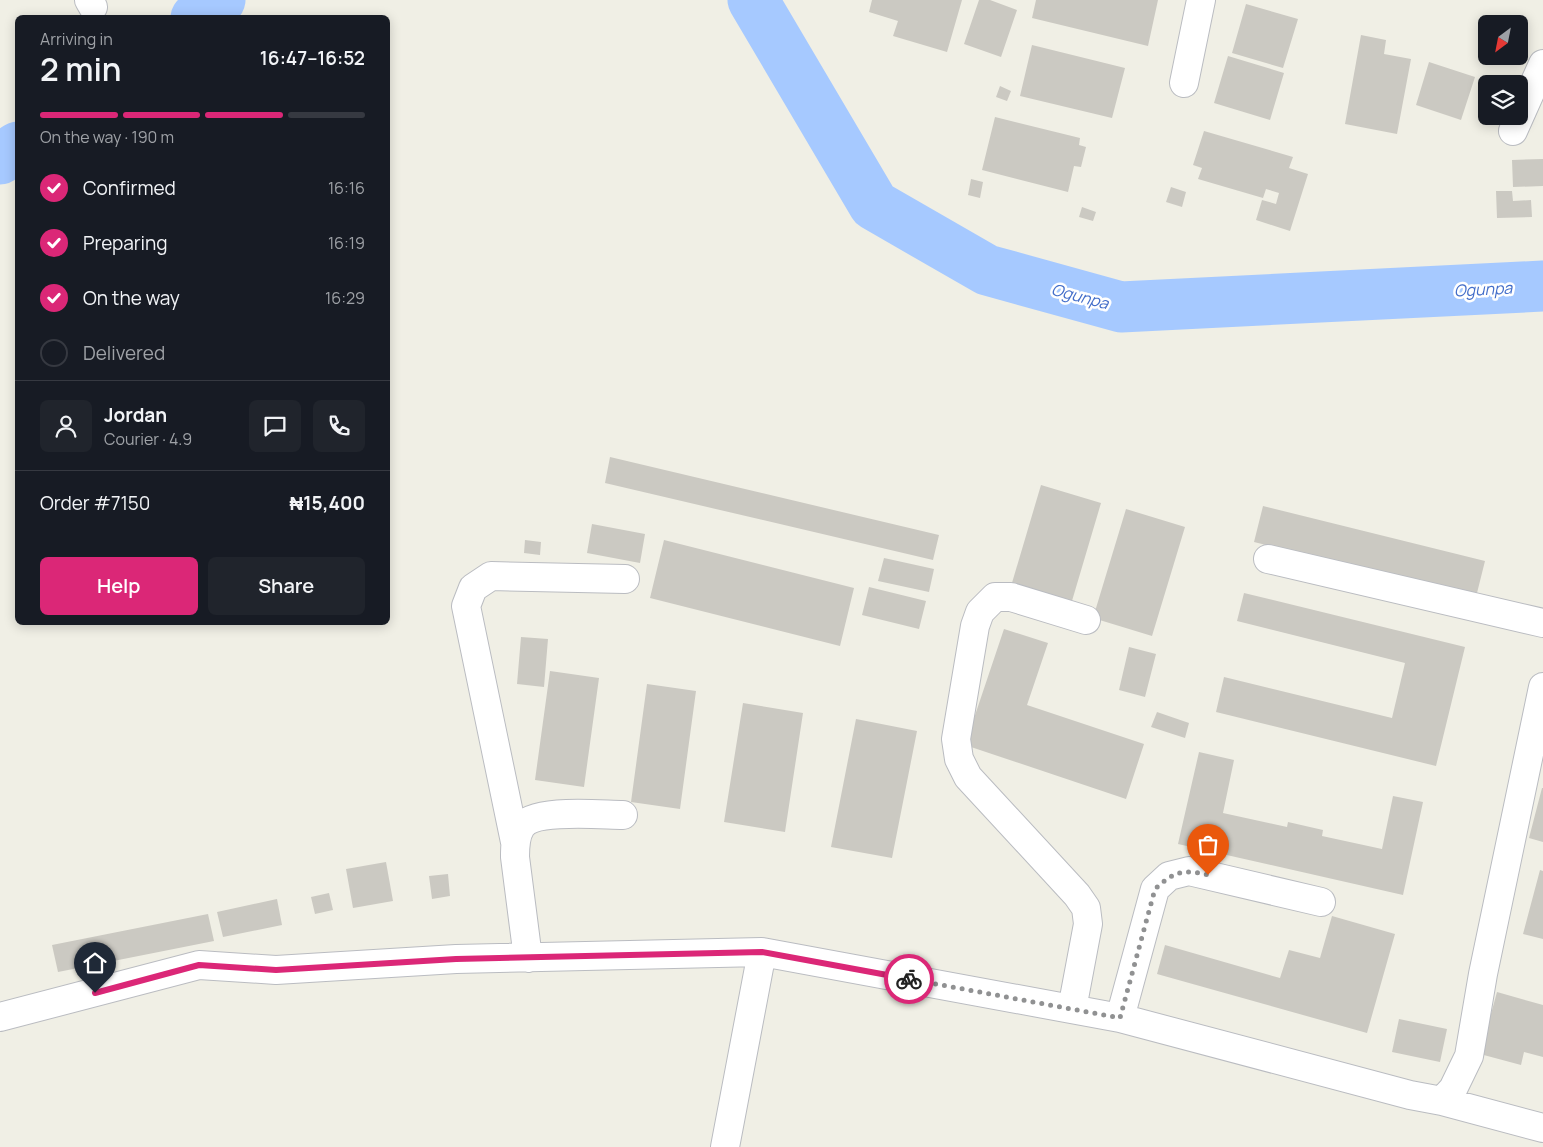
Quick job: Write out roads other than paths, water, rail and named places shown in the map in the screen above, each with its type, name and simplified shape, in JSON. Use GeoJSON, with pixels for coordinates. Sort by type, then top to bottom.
{"type":"FeatureCollection","features":[{"type":"Feature","properties":{"kind":"street"},"geometry":{"type":"LineString","coordinates":[[1184,84],[1201,0]]}},
{"type":"Feature","properties":{"kind":"street"},"geometry":{"type":"LineString","coordinates":[[1513,131],[1543,64]]}},
{"type":"Feature","properties":{"kind":"street"},"geometry":{"type":"LineString","coordinates":[[1268,559],[1543,623]]}},
{"type":"Feature","properties":{"kind":"street"},"geometry":{"type":"LineString","coordinates":[[528,958],[515,857],[515,842],[466,606],[473,588],[491,576],[626,579]]}},
{"type":"Feature","properties":{"kind":"street"},"geometry":{"type":"LineString","coordinates":[[1072,1009],[1088,924],[1086,908],[1077,895],[968,777],[959,759],[956,739],[975,626],[980,612],[995,597],[1011,597],[1086,620]]}},
{"type":"Feature","properties":{"kind":"street"},"geometry":{"type":"LineString","coordinates":[[1442,1101],[1453,1089],[1469,1056],[1483,974],[1543,687]]}},
{"type":"Feature","properties":{"kind":"street"},"geometry":{"type":"LineString","coordinates":[[515,842],[520,828],[533,818],[561,814],[623,815]]}},
{"type":"Feature","properties":{"kind":"street"},"geometry":{"type":"LineString","coordinates":[[1120,1018],[1155,889],[1169,876],[1189,871],[1321,902]]}},
{"type":"Feature","properties":{"kind":"street"},"geometry":{"type":"LineString","coordinates":[[725,1147],[762,952]]}},
{"type":"Feature","properties":{"kind":"street"},"geometry":{"type":"LineString","coordinates":[[0,1017],[199,965],[276,970],[456,959],[762,952],[1120,1018],[1410,1095],[1442,1101],[1543,1128]]}},
{"type":"Feature","properties":{"kind":"waterway","name":"Ogunpa"},"geometry":{"type":"LineString","coordinates":[[200,15],[220,0]]}},
{"type":"Feature","properties":{"kind":"waterway","name":"Ogunpa"},"geometry":{"type":"LineString","coordinates":[[753,0],[874,205],[987,270],[1121,307],[1543,286]]}},
{"type":"Feature","properties":{"kind":"waterway","name":"Ogunpa"},"geometry":{"type":"LineString","coordinates":[[0,159],[15,149]]}}]}
